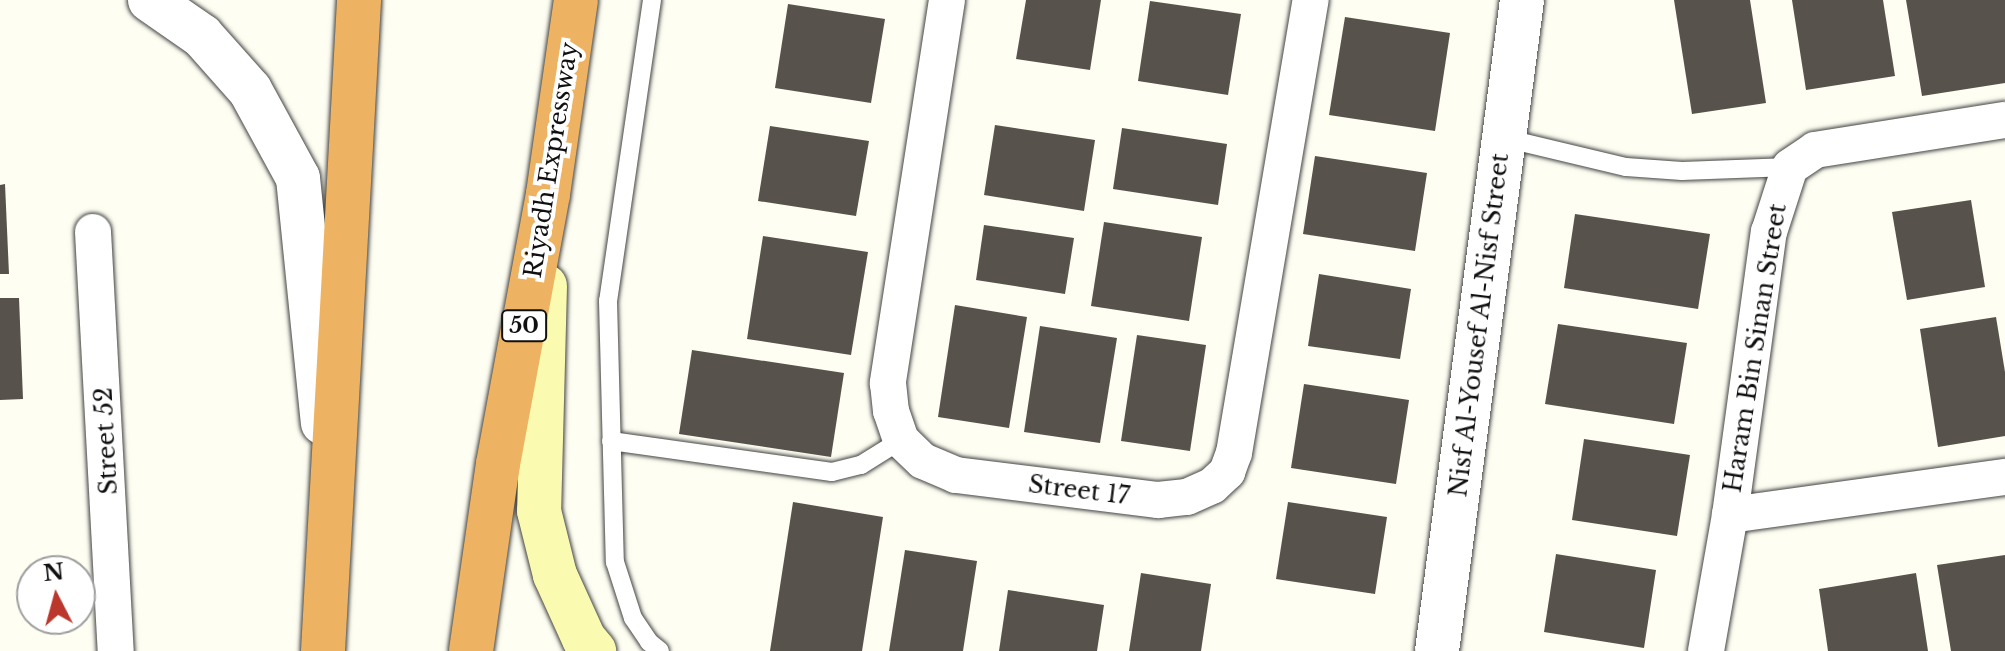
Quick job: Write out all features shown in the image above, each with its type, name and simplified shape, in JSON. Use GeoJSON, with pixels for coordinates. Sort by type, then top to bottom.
{"type":"FeatureCollection","features":[{"type":"Feature","properties":{"kind":"highway"},"geometry":{"type":"LineString","coordinates":[[323,651],[359,0]]}},
{"type":"Feature","properties":{"kind":"highway","name":"Riyadh Expressway"},"geometry":{"type":"LineString","coordinates":[[471,651],[498,464],[548,194],[576,0]]}},
{"type":"Feature","properties":{"kind":"main road"},"geometry":{"type":"LineString","coordinates":[[548,194],[539,511],[555,575],[584,639],[594,651]]}},
{"type":"Feature","properties":{"kind":"street"},"geometry":{"type":"LineString","coordinates":[[150,0],[202,36],[250,90],[298,178],[332,514]]}},
{"type":"Feature","properties":{"kind":"street"},"geometry":{"type":"LineString","coordinates":[[901,440],[891,411],[888,383],[947,0]]}},
{"type":"Feature","properties":{"kind":"street","name":"Street 17"},"geometry":{"type":"LineString","coordinates":[[901,440],[923,461],[956,475],[1158,500],[1187,497],[1212,486],[1227,472],[1234,453],[1311,0]]}},
{"type":"Feature","properties":{"kind":"street","name":"Nisf Al-Yousef Al-Nisf Street"},"geometry":{"type":"LineString","coordinates":[[1437,651],[1522,0]]}},
{"type":"Feature","properties":{"kind":"street"},"geometry":{"type":"LineString","coordinates":[[1790,167],[1815,150],[1830,146],[2005,120]]}},
{"type":"Feature","properties":{"kind":"street","name":"Haram Bin Sinan Street"},"geometry":{"type":"LineString","coordinates":[[1706,651],[1730,515],[1769,232],[1790,167]]}},
{"type":"Feature","properties":{"kind":"street","name":"Street 52"},"geometry":{"type":"LineString","coordinates":[[93,232],[116,651]]}},
{"type":"Feature","properties":{"kind":"street","name":"Haram Bin Sinan Street"},"geometry":{"type":"LineString","coordinates":[[1730,515],[2005,477]]}},
{"type":"Feature","properties":{"kind":"lane"},"geometry":{"type":"LineString","coordinates":[[652,0],[608,301],[615,562],[633,618],[649,642],[660,651]]}},
{"type":"Feature","properties":{"kind":"lane"},"geometry":{"type":"LineString","coordinates":[[1504,138],[1626,167],[1682,171],[1790,167]]}},
{"type":"Feature","properties":{"kind":"lane"},"geometry":{"type":"LineString","coordinates":[[611,441],[832,472],[861,465],[901,440]]}},
{"type":"Feature","properties":{"kind":"building"},"geometry":{"type":"Polygon","coordinates":[[[1026,0],[1101,0],[1090,70],[1016,59],[1026,0]]]}},
{"type":"Feature","properties":{"kind":"building"},"geometry":{"type":"Polygon","coordinates":[[[1674,0],[1750,0],[1766,103],[1692,114],[1674,0]]]}},
{"type":"Feature","properties":{"kind":"building"},"geometry":{"type":"Polygon","coordinates":[[[1792,0],[1883,0],[1895,76],[1806,90],[1792,0]]]}},
{"type":"Feature","properties":{"kind":"building"},"geometry":{"type":"Polygon","coordinates":[[[1906,0],[2005,0],[2005,83],[1922,96],[1906,0]]]}},
{"type":"Feature","properties":{"kind":"building"},"geometry":{"type":"Polygon","coordinates":[[[1150,1],[1241,14],[1228,95],[1138,81],[1150,1]]]}},
{"type":"Feature","properties":{"kind":"building"},"geometry":{"type":"Polygon","coordinates":[[[788,4],[885,19],[871,103],[775,88],[788,4]]]}},
{"type":"Feature","properties":{"kind":"building"},"geometry":{"type":"Polygon","coordinates":[[[1345,17],[1450,33],[1435,131],[1329,115],[1345,17]]]}},
{"type":"Feature","properties":{"kind":"building"},"geometry":{"type":"Polygon","coordinates":[[[995,125],[1095,140],[1084,211],[984,195],[995,125]]]}},
{"type":"Feature","properties":{"kind":"building"},"geometry":{"type":"Polygon","coordinates":[[[770,126],[869,141],[856,216],[758,201],[770,126]]]}},
{"type":"Feature","properties":{"kind":"building"},"geometry":{"type":"Polygon","coordinates":[[[1122,128],[1227,144],[1218,205],[1113,189],[1122,128]]]}},
{"type":"Feature","properties":{"kind":"building"},"geometry":{"type":"Polygon","coordinates":[[[1315,156],[1427,173],[1415,251],[1303,234],[1315,156]]]}},
{"type":"Feature","properties":{"kind":"building"},"geometry":{"type":"Polygon","coordinates":[[[5,184],[9,274],[0,274],[0,185],[5,184]]]}},
{"type":"Feature","properties":{"kind":"building"},"geometry":{"type":"Polygon","coordinates":[[[1971,200],[1985,287],[1907,300],[1892,212],[1971,200]]]}},
{"type":"Feature","properties":{"kind":"building"},"geometry":{"type":"Polygon","coordinates":[[[1575,214],[1710,234],[1698,309],[1564,288],[1575,214]]]}},
{"type":"Feature","properties":{"kind":"building"},"geometry":{"type":"Polygon","coordinates":[[[1104,222],[1202,237],[1189,321],[1091,306],[1104,222]]]}},
{"type":"Feature","properties":{"kind":"building"},"geometry":{"type":"Polygon","coordinates":[[[984,225],[1074,238],[1065,294],[976,280],[984,225]]]}},
{"type":"Feature","properties":{"kind":"building"},"geometry":{"type":"Polygon","coordinates":[[[763,236],[868,252],[851,355],[747,339],[763,236]]]}},
{"type":"Feature","properties":{"kind":"building"},"geometry":{"type":"Polygon","coordinates":[[[1319,274],[1411,289],[1400,359],[1308,346],[1319,274]]]}},
{"type":"Feature","properties":{"kind":"building"},"geometry":{"type":"Polygon","coordinates":[[[0,298],[19,298],[23,399],[0,400],[0,298]]]}},
{"type":"Feature","properties":{"kind":"building"},"geometry":{"type":"Polygon","coordinates":[[[955,305],[1027,317],[1009,428],[938,417],[955,305]]]}},
{"type":"Feature","properties":{"kind":"building"},"geometry":{"type":"Polygon","coordinates":[[[1996,317],[2005,372],[2005,436],[1938,447],[1920,329],[1996,317]]]}},
{"type":"Feature","properties":{"kind":"building"},"geometry":{"type":"Polygon","coordinates":[[[1558,324],[1687,343],[1674,424],[1545,404],[1558,324]]]}},
{"type":"Feature","properties":{"kind":"building"},"geometry":{"type":"Polygon","coordinates":[[[1040,326],[1117,338],[1100,443],[1024,432],[1040,326]]]}},
{"type":"Feature","properties":{"kind":"building"},"geometry":{"type":"Polygon","coordinates":[[[1137,335],[1206,345],[1190,451],[1121,441],[1137,335]]]}},
{"type":"Feature","properties":{"kind":"building"},"geometry":{"type":"Polygon","coordinates":[[[692,350],[844,373],[831,457],[679,434],[692,350]]]}},
{"type":"Feature","properties":{"kind":"building"},"geometry":{"type":"Polygon","coordinates":[[[1304,384],[1409,400],[1396,484],[1291,468],[1304,384]]]}},
{"type":"Feature","properties":{"kind":"building"},"geometry":{"type":"Polygon","coordinates":[[[1584,439],[1690,455],[1677,536],[1572,520],[1584,439]]]}},
{"type":"Feature","properties":{"kind":"building"},"geometry":{"type":"Polygon","coordinates":[[[793,502],[883,517],[862,651],[770,651],[793,502]]]}},
{"type":"Feature","properties":{"kind":"building"},"geometry":{"type":"Polygon","coordinates":[[[1288,502],[1387,517],[1375,594],[1276,579],[1288,502]]]}},
{"type":"Feature","properties":{"kind":"building"},"geometry":{"type":"Polygon","coordinates":[[[905,550],[977,561],[963,651],[889,651],[905,550]]]}},
{"type":"Feature","properties":{"kind":"building"},"geometry":{"type":"Polygon","coordinates":[[[1556,554],[1656,570],[1644,648],[1544,632],[1556,554]]]}},
{"type":"Feature","properties":{"kind":"building"},"geometry":{"type":"Polygon","coordinates":[[[2005,555],[2005,651],[1951,651],[1937,565],[2005,555]]]}},
{"type":"Feature","properties":{"kind":"building"},"geometry":{"type":"Polygon","coordinates":[[[1141,573],[1211,584],[1201,651],[1129,651],[1141,573]]]}},
{"type":"Feature","properties":{"kind":"building"},"geometry":{"type":"Polygon","coordinates":[[[1916,573],[1928,651],[1828,651],[1819,589],[1916,573]]]}},
{"type":"Feature","properties":{"kind":"building"},"geometry":{"type":"Polygon","coordinates":[[[1008,590],[1104,605],[1097,651],[999,651],[1008,590]]]}}]}
